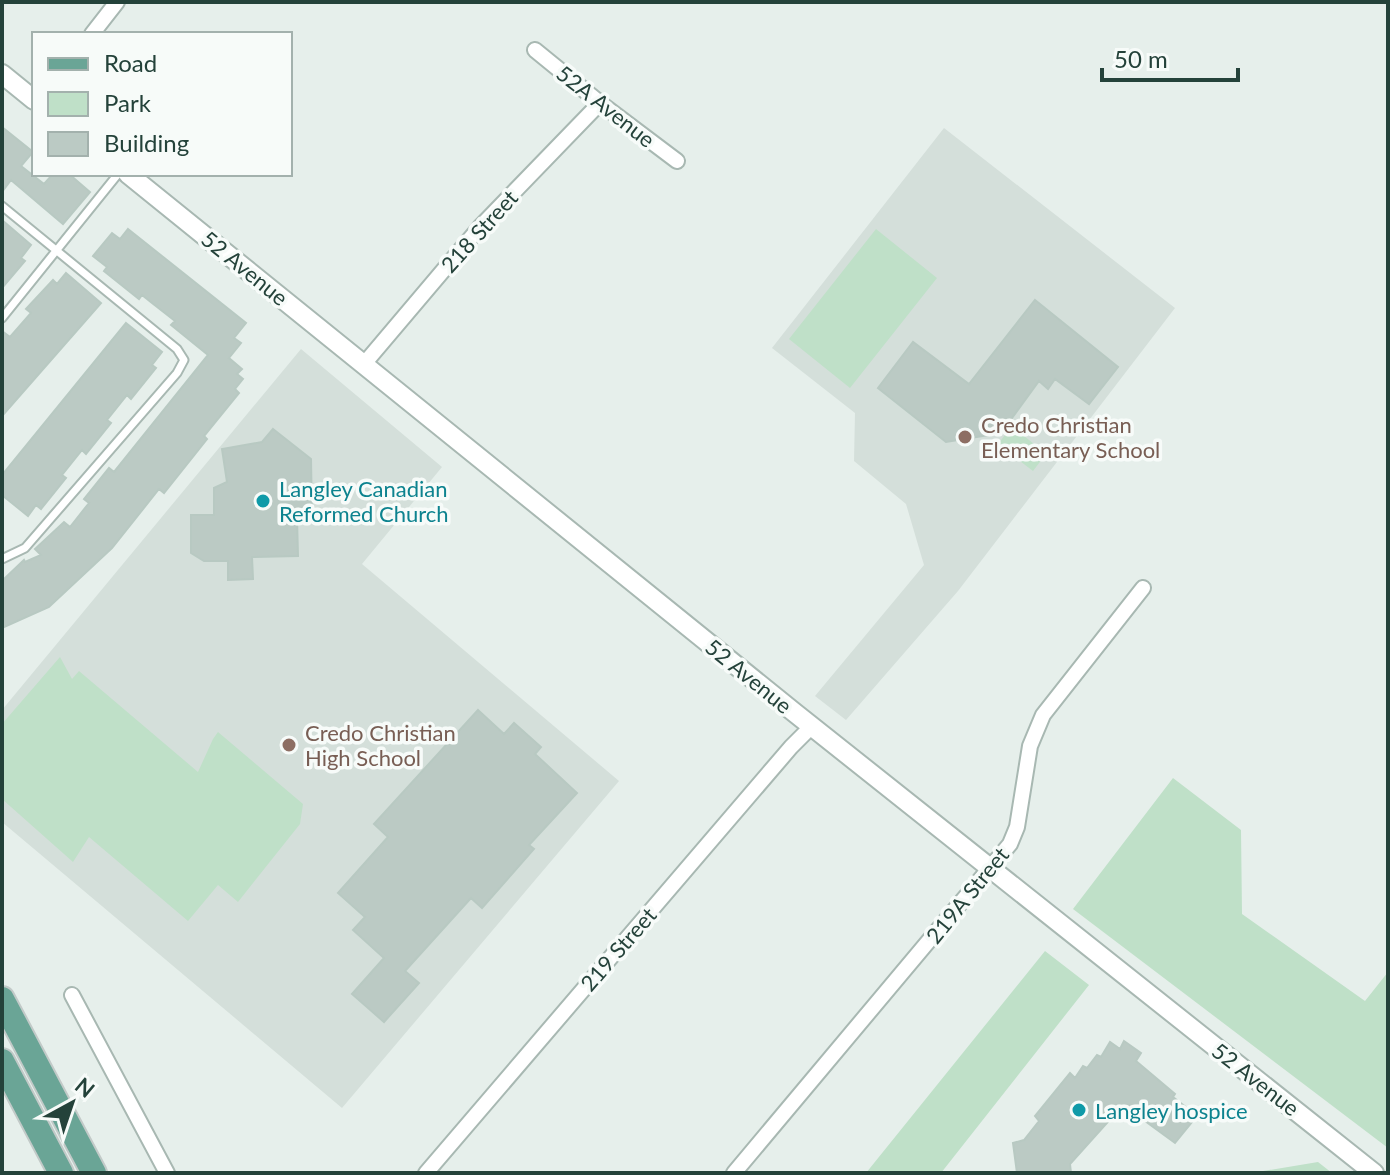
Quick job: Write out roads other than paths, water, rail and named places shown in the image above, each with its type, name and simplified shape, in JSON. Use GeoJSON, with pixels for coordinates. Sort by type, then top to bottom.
{"type":"FeatureCollection","features":[{"type":"Feature","properties":{"kind":"main road"},"geometry":{"type":"LineString","coordinates":[[2,999],[94,1173]]}},
{"type":"Feature","properties":{"kind":"main road"},"geometry":{"type":"LineString","coordinates":[[2,1061],[61,1173]]}},
{"type":"Feature","properties":{"kind":"street"},"geometry":{"type":"LineString","coordinates":[[94,32],[117,2]]}},
{"type":"Feature","properties":{"kind":"street","name":"52A Avenue"},"geometry":{"type":"LineString","coordinates":[[535,50],[677,161]]}},
{"type":"Feature","properties":{"kind":"street"},"geometry":{"type":"LineString","coordinates":[[2,74],[32,98]]}},
{"type":"Feature","properties":{"kind":"street","name":"218 Street"},"geometry":{"type":"LineString","coordinates":[[364,364],[480,227],[600,103]]}},
{"type":"Feature","properties":{"kind":"street","name":"52 Avenue"},"geometry":{"type":"LineString","coordinates":[[130,176],[812,726],[1374,1173]]}},
{"type":"Feature","properties":{"kind":"street","name":"219A Street"},"geometry":{"type":"LineString","coordinates":[[734,1173],[1010,844],[1017,827],[1030,746],[1043,715],[1143,588]]}},
{"type":"Feature","properties":{"kind":"street","name":"219 Street"},"geometry":{"type":"LineString","coordinates":[[426,1173],[812,726]]}},
{"type":"Feature","properties":{"kind":"street"},"geometry":{"type":"LineString","coordinates":[[72,995],[167,1173]]}},
{"type":"Feature","properties":{"kind":"lane"},"geometry":{"type":"LineString","coordinates":[[2,318],[116,176]]}},
{"type":"Feature","properties":{"kind":"lane"},"geometry":{"type":"LineString","coordinates":[[2,206],[177,349],[184,360],[177,373],[25,548],[2,559]]}},
{"type":"Feature","properties":{"kind":"place","name":"Credo Christian Elementary School"},"geometry":{"type":"Point","coordinates":[965,437]}},
{"type":"Feature","properties":{"kind":"place","name":"Langley Canadian Reformed Church"},"geometry":{"type":"Point","coordinates":[263,501]}},
{"type":"Feature","properties":{"kind":"place","name":"Credo Christian High School"},"geometry":{"type":"Point","coordinates":[289,745]}},
{"type":"Feature","properties":{"kind":"place","name":"Langley hospice"},"geometry":{"type":"Point","coordinates":[1079,1110]}}]}
